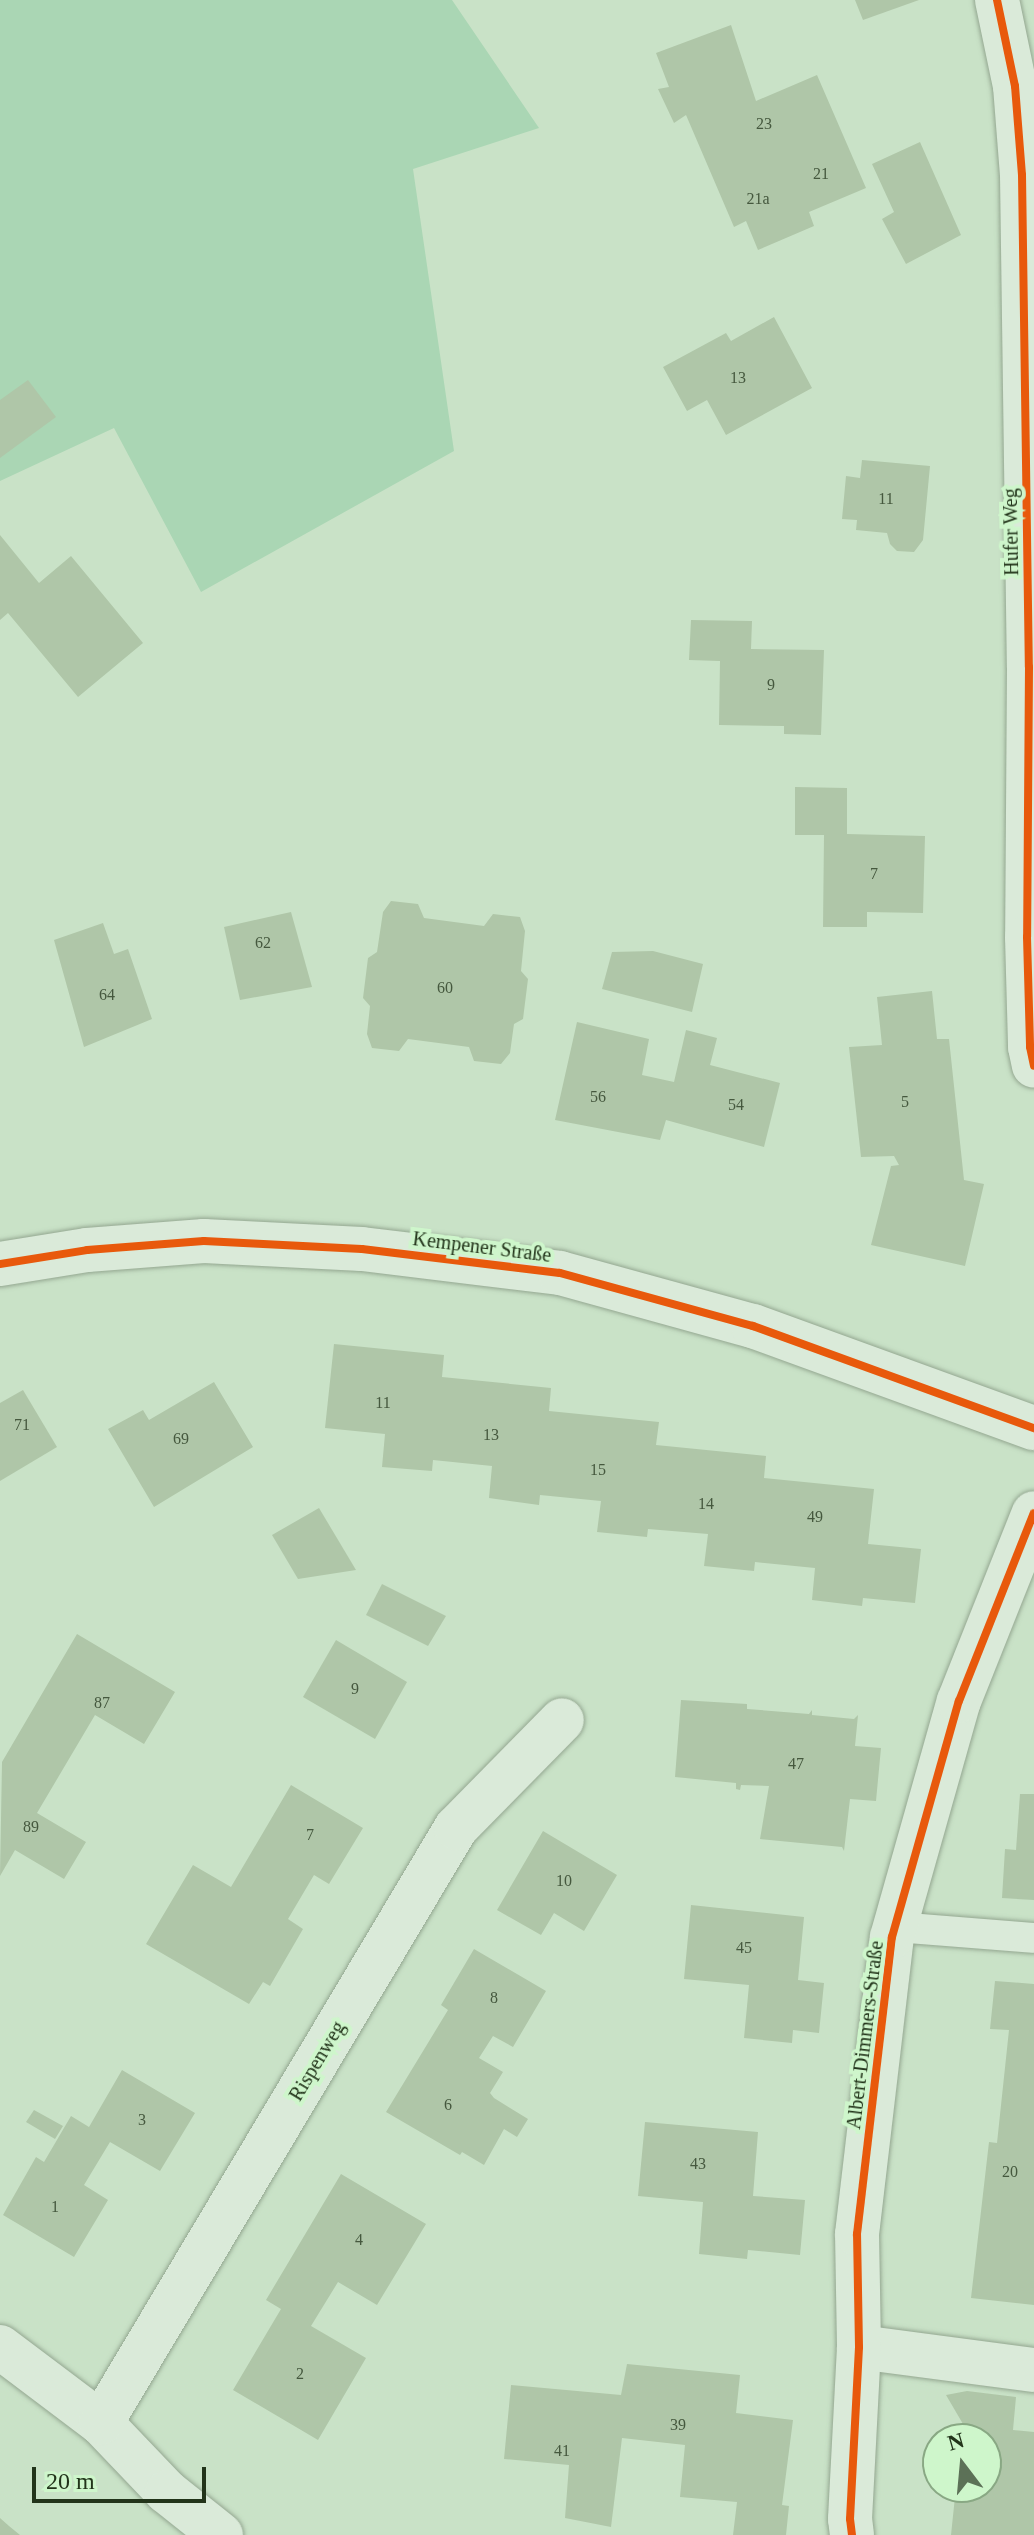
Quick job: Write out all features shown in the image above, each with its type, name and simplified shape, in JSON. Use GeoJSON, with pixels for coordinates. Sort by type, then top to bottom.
{"type":"FeatureCollection","features":[{"type":"Feature","properties":{"kind":"street","name":"Hufer Weg"},"geometry":{"type":"LineString","coordinates":[[997,0],[1015,86],[1022,175],[1032,667],[1027,937],[1034,1066]]}},
{"type":"Feature","properties":{"kind":"street","name":"Kempener Straße"},"geometry":{"type":"LineString","coordinates":[[0,1264],[87,1250],[204,1241],[362,1249],[560,1273],[753,1326],[1034,1428]]}},
{"type":"Feature","properties":{"kind":"street","name":"Albert-Dimmers-Straße"},"geometry":{"type":"LineString","coordinates":[[852,2535],[850,2519],[859,2347],[857,2234],[895,1927],[959,1701],[1034,1513]]}},
{"type":"Feature","properties":{"kind":"street","name":"Rispenweg"},"geometry":{"type":"LineString","coordinates":[[101,2423],[456,1828],[562,1720]]}},
{"type":"Feature","properties":{"kind":"street"},"geometry":{"type":"LineString","coordinates":[[0,2347],[101,2423],[167,2492],[221,2535]]}},
{"type":"Feature","properties":{"kind":"street"},"geometry":{"type":"LineString","coordinates":[[859,2347],[1034,2370]]}},
{"type":"Feature","properties":{"kind":"lane"},"geometry":{"type":"LineString","coordinates":[[895,1927],[1034,1938]]}},
{"type":"Feature","properties":{"kind":"green space"},"geometry":{"type":"Polygon","coordinates":[[[0,0],[452,0],[539,128],[413,169],[454,451],[201,592],[114,428],[0,481],[0,0]]]}},
{"type":"Feature","properties":{"kind":"building"},"geometry":{"type":"Polygon","coordinates":[[[855,0],[919,0],[863,20],[855,0]]]}},
{"type":"Feature","properties":{"kind":"building"},"geometry":{"type":"Polygon","coordinates":[[[731,25],[756,101],[817,75],[866,188],[809,212],[814,226],[758,250],[746,221],[734,227],[686,115],[674,123],[658,89],[669,87],[656,53],[731,25]]]}},
{"type":"Feature","properties":{"kind":"building"},"geometry":{"type":"Polygon","coordinates":[[[920,142],[961,235],[906,264],[882,219],[894,212],[872,164],[920,142]]]}},
{"type":"Feature","properties":{"kind":"building"},"geometry":{"type":"Polygon","coordinates":[[[774,317],[812,388],[726,435],[707,400],[687,411],[663,367],[726,333],[731,341],[774,317]]]}},
{"type":"Feature","properties":{"kind":"building"},"geometry":{"type":"Polygon","coordinates":[[[28,380],[56,417],[0,458],[0,400],[28,380]]]}},
{"type":"Feature","properties":{"kind":"building"},"geometry":{"type":"Polygon","coordinates":[[[862,460],[930,466],[923,540],[914,552],[897,551],[890,544],[887,533],[856,530],[857,520],[842,519],[846,476],[860,478],[862,460]]]}},
{"type":"Feature","properties":{"kind":"building"},"geometry":{"type":"Polygon","coordinates":[[[0,535],[39,583],[71,556],[143,643],[78,697],[8,613],[0,620],[0,535]]]}},
{"type":"Feature","properties":{"kind":"building"},"geometry":{"type":"Polygon","coordinates":[[[691,620],[752,621],[751,649],[824,650],[821,735],[784,734],[784,726],[719,725],[720,661],[689,660],[691,620]]]}},
{"type":"Feature","properties":{"kind":"building"},"geometry":{"type":"Polygon","coordinates":[[[795,787],[847,788],[847,834],[925,836],[923,913],[867,912],[867,927],[823,927],[824,835],[795,835],[795,787]]]}},
{"type":"Feature","properties":{"kind":"building"},"geometry":{"type":"Polygon","coordinates":[[[391,901],[418,904],[424,918],[484,926],[493,914],[520,917],[525,931],[521,971],[528,979],[523,1019],[514,1024],[510,1053],[501,1064],[474,1061],[469,1047],[408,1039],[399,1051],[372,1048],[367,1034],[370,1006],[363,998],[368,958],[377,952],[383,912],[391,901]]]}},
{"type":"Feature","properties":{"kind":"building"},"geometry":{"type":"Polygon","coordinates":[[[291,912],[312,987],[240,1000],[224,927],[291,912]]]}},
{"type":"Feature","properties":{"kind":"building"},"geometry":{"type":"Polygon","coordinates":[[[103,923],[114,954],[128,949],[152,1019],[84,1047],[54,940],[103,923]]]}},
{"type":"Feature","properties":{"kind":"building"},"geometry":{"type":"Polygon","coordinates":[[[653,951],[703,964],[692,1012],[602,989],[612,952],[653,951]]]}},
{"type":"Feature","properties":{"kind":"building"},"geometry":{"type":"Polygon","coordinates":[[[932,991],[937,1039],[949,1039],[964,1180],[984,1184],[965,1266],[871,1245],[891,1166],[899,1165],[894,1156],[861,1157],[849,1047],[882,1045],[877,997],[932,991]]]}},
{"type":"Feature","properties":{"kind":"building"},"geometry":{"type":"Polygon","coordinates":[[[577,1022],[649,1039],[642,1075],[674,1082],[686,1030],[717,1038],[710,1065],[780,1083],[764,1147],[666,1120],[660,1140],[555,1120],[577,1022]]]}},
{"type":"Feature","properties":{"kind":"building"},"geometry":{"type":"Polygon","coordinates":[[[334,1344],[444,1355],[442,1377],[551,1388],[549,1411],[659,1422],[656,1445],[766,1456],[764,1478],[874,1489],[868,1544],[921,1549],[915,1603],[863,1598],[862,1606],[812,1600],[815,1568],[755,1562],[754,1571],[704,1566],[708,1534],[648,1529],[647,1537],[597,1532],[601,1501],[540,1495],[539,1505],[489,1498],[492,1466],[433,1460],[432,1471],[382,1467],[385,1434],[325,1428],[334,1344]]]}},
{"type":"Feature","properties":{"kind":"building"},"geometry":{"type":"Polygon","coordinates":[[[214,1382],[253,1447],[154,1507],[108,1429],[143,1410],[149,1420],[214,1382]]]}},
{"type":"Feature","properties":{"kind":"building"},"geometry":{"type":"Polygon","coordinates":[[[23,1390],[57,1447],[0,1481],[0,1403],[23,1390]]]}},
{"type":"Feature","properties":{"kind":"building"},"geometry":{"type":"Polygon","coordinates":[[[319,1508],[356,1570],[298,1579],[272,1535],[319,1508]]]}},
{"type":"Feature","properties":{"kind":"building"},"geometry":{"type":"Polygon","coordinates":[[[382,1584],[446,1616],[428,1646],[366,1615],[382,1584]]]}},
{"type":"Feature","properties":{"kind":"building"},"geometry":{"type":"Polygon","coordinates":[[[77,1634],[175,1692],[144,1744],[95,1715],[37,1813],[86,1842],[64,1879],[15,1850],[0,1876],[2,1762],[77,1634]]]}},
{"type":"Feature","properties":{"kind":"building"},"geometry":{"type":"Polygon","coordinates":[[[336,1640],[407,1682],[375,1739],[303,1697],[336,1640]]]}},
{"type":"Feature","properties":{"kind":"building"},"geometry":{"type":"Polygon","coordinates":[[[681,1700],[747,1704],[747,1709],[809,1714],[812,1710],[812,1715],[854,1719],[858,1715],[855,1746],[881,1748],[876,1801],[850,1799],[844,1851],[842,1847],[760,1839],[769,1786],[741,1785],[740,1790],[736,1789],[736,1783],[675,1777],[681,1700]]]}},
{"type":"Feature","properties":{"kind":"building"},"geometry":{"type":"Polygon","coordinates":[[[291,1785],[363,1828],[329,1884],[314,1875],[288,1919],[303,1929],[270,1986],[263,1982],[249,2004],[146,1944],[193,1865],[231,1887],[291,1785]]]}},
{"type":"Feature","properties":{"kind":"building"},"geometry":{"type":"Polygon","coordinates":[[[1020,1794],[1034,1794],[1034,1900],[1002,1898],[1005,1849],[1016,1850],[1020,1794]]]}},
{"type":"Feature","properties":{"kind":"building"},"geometry":{"type":"Polygon","coordinates":[[[543,1831],[617,1875],[584,1931],[554,1913],[541,1935],[497,1910],[543,1831]]]}},
{"type":"Feature","properties":{"kind":"building"},"geometry":{"type":"Polygon","coordinates":[[[691,1905],[804,1917],[798,1980],[824,1983],[819,2033],[793,2030],[792,2043],[744,2038],[749,1985],[684,1979],[691,1905]]]}},
{"type":"Feature","properties":{"kind":"building"},"geometry":{"type":"Polygon","coordinates":[[[474,1949],[546,1991],[513,2047],[493,2036],[479,2058],[503,2072],[490,2093],[494,2098],[528,2119],[517,2137],[504,2129],[484,2165],[462,2152],[460,2155],[386,2112],[448,2010],[441,2005],[474,1949]]]}},
{"type":"Feature","properties":{"kind":"building"},"geometry":{"type":"Polygon","coordinates":[[[995,1981],[1034,1984],[1034,2305],[971,2298],[989,2142],[997,2143],[1009,2030],[990,2029],[995,1981]]]}},
{"type":"Feature","properties":{"kind":"building"},"geometry":{"type":"Polygon","coordinates":[[[122,2070],[195,2113],[160,2171],[110,2142],[84,2185],[108,2200],[74,2257],[3,2215],[36,2157],[44,2162],[71,2116],[89,2127],[122,2070]]]}},
{"type":"Feature","properties":{"kind":"building"},"geometry":{"type":"Polygon","coordinates":[[[34,2110],[63,2126],[55,2139],[26,2122],[34,2110]]]}},
{"type":"Feature","properties":{"kind":"building"},"geometry":{"type":"Polygon","coordinates":[[[645,2122],[758,2132],[753,2196],[805,2200],[800,2255],[748,2250],[747,2259],[699,2254],[703,2202],[638,2196],[645,2122]]]}},
{"type":"Feature","properties":{"kind":"building"},"geometry":{"type":"Polygon","coordinates":[[[341,2174],[426,2224],[377,2305],[338,2282],[311,2326],[366,2358],[318,2440],[233,2390],[281,2309],[266,2300],[341,2174]]]}},
{"type":"Feature","properties":{"kind":"building"},"geometry":{"type":"Polygon","coordinates":[[[627,2364],[740,2375],[736,2413],[793,2420],[782,2505],[789,2506],[786,2535],[733,2535],[737,2502],[680,2497],[685,2445],[622,2438],[611,2527],[565,2518],[569,2465],[504,2459],[511,2385],[621,2395],[627,2364]]]}},
{"type":"Feature","properties":{"kind":"building"},"geometry":{"type":"Polygon","coordinates":[[[967,2391],[1016,2397],[1013,2430],[1034,2432],[1034,2535],[951,2535],[954,2503],[1002,2503],[1002,2423],[962,2423],[946,2395],[967,2391]]]}},
{"type":"Feature","properties":{"kind":"building"},"geometry":{"type":"Polygon","coordinates":[[[0,2518],[9,2526],[20,2535],[0,2535],[0,2518]]]}},
{"type":"Feature","properties":{"kind":"cycle path"},"geometry":{"type":"LineString","coordinates":[[997,0],[1015,86],[1022,175],[1029,667],[1027,937],[1030,1047],[1034,1066]]}},
{"type":"Feature","properties":{"kind":"cycle path"},"geometry":{"type":"LineString","coordinates":[[0,1264],[87,1250],[204,1241],[362,1249],[560,1273],[753,1326],[1034,1428]]}},
{"type":"Feature","properties":{"kind":"cycle path"},"geometry":{"type":"LineString","coordinates":[[852,2535],[850,2519],[859,2347],[857,2234],[892,1937],[959,1701],[1034,1513]]}}]}
